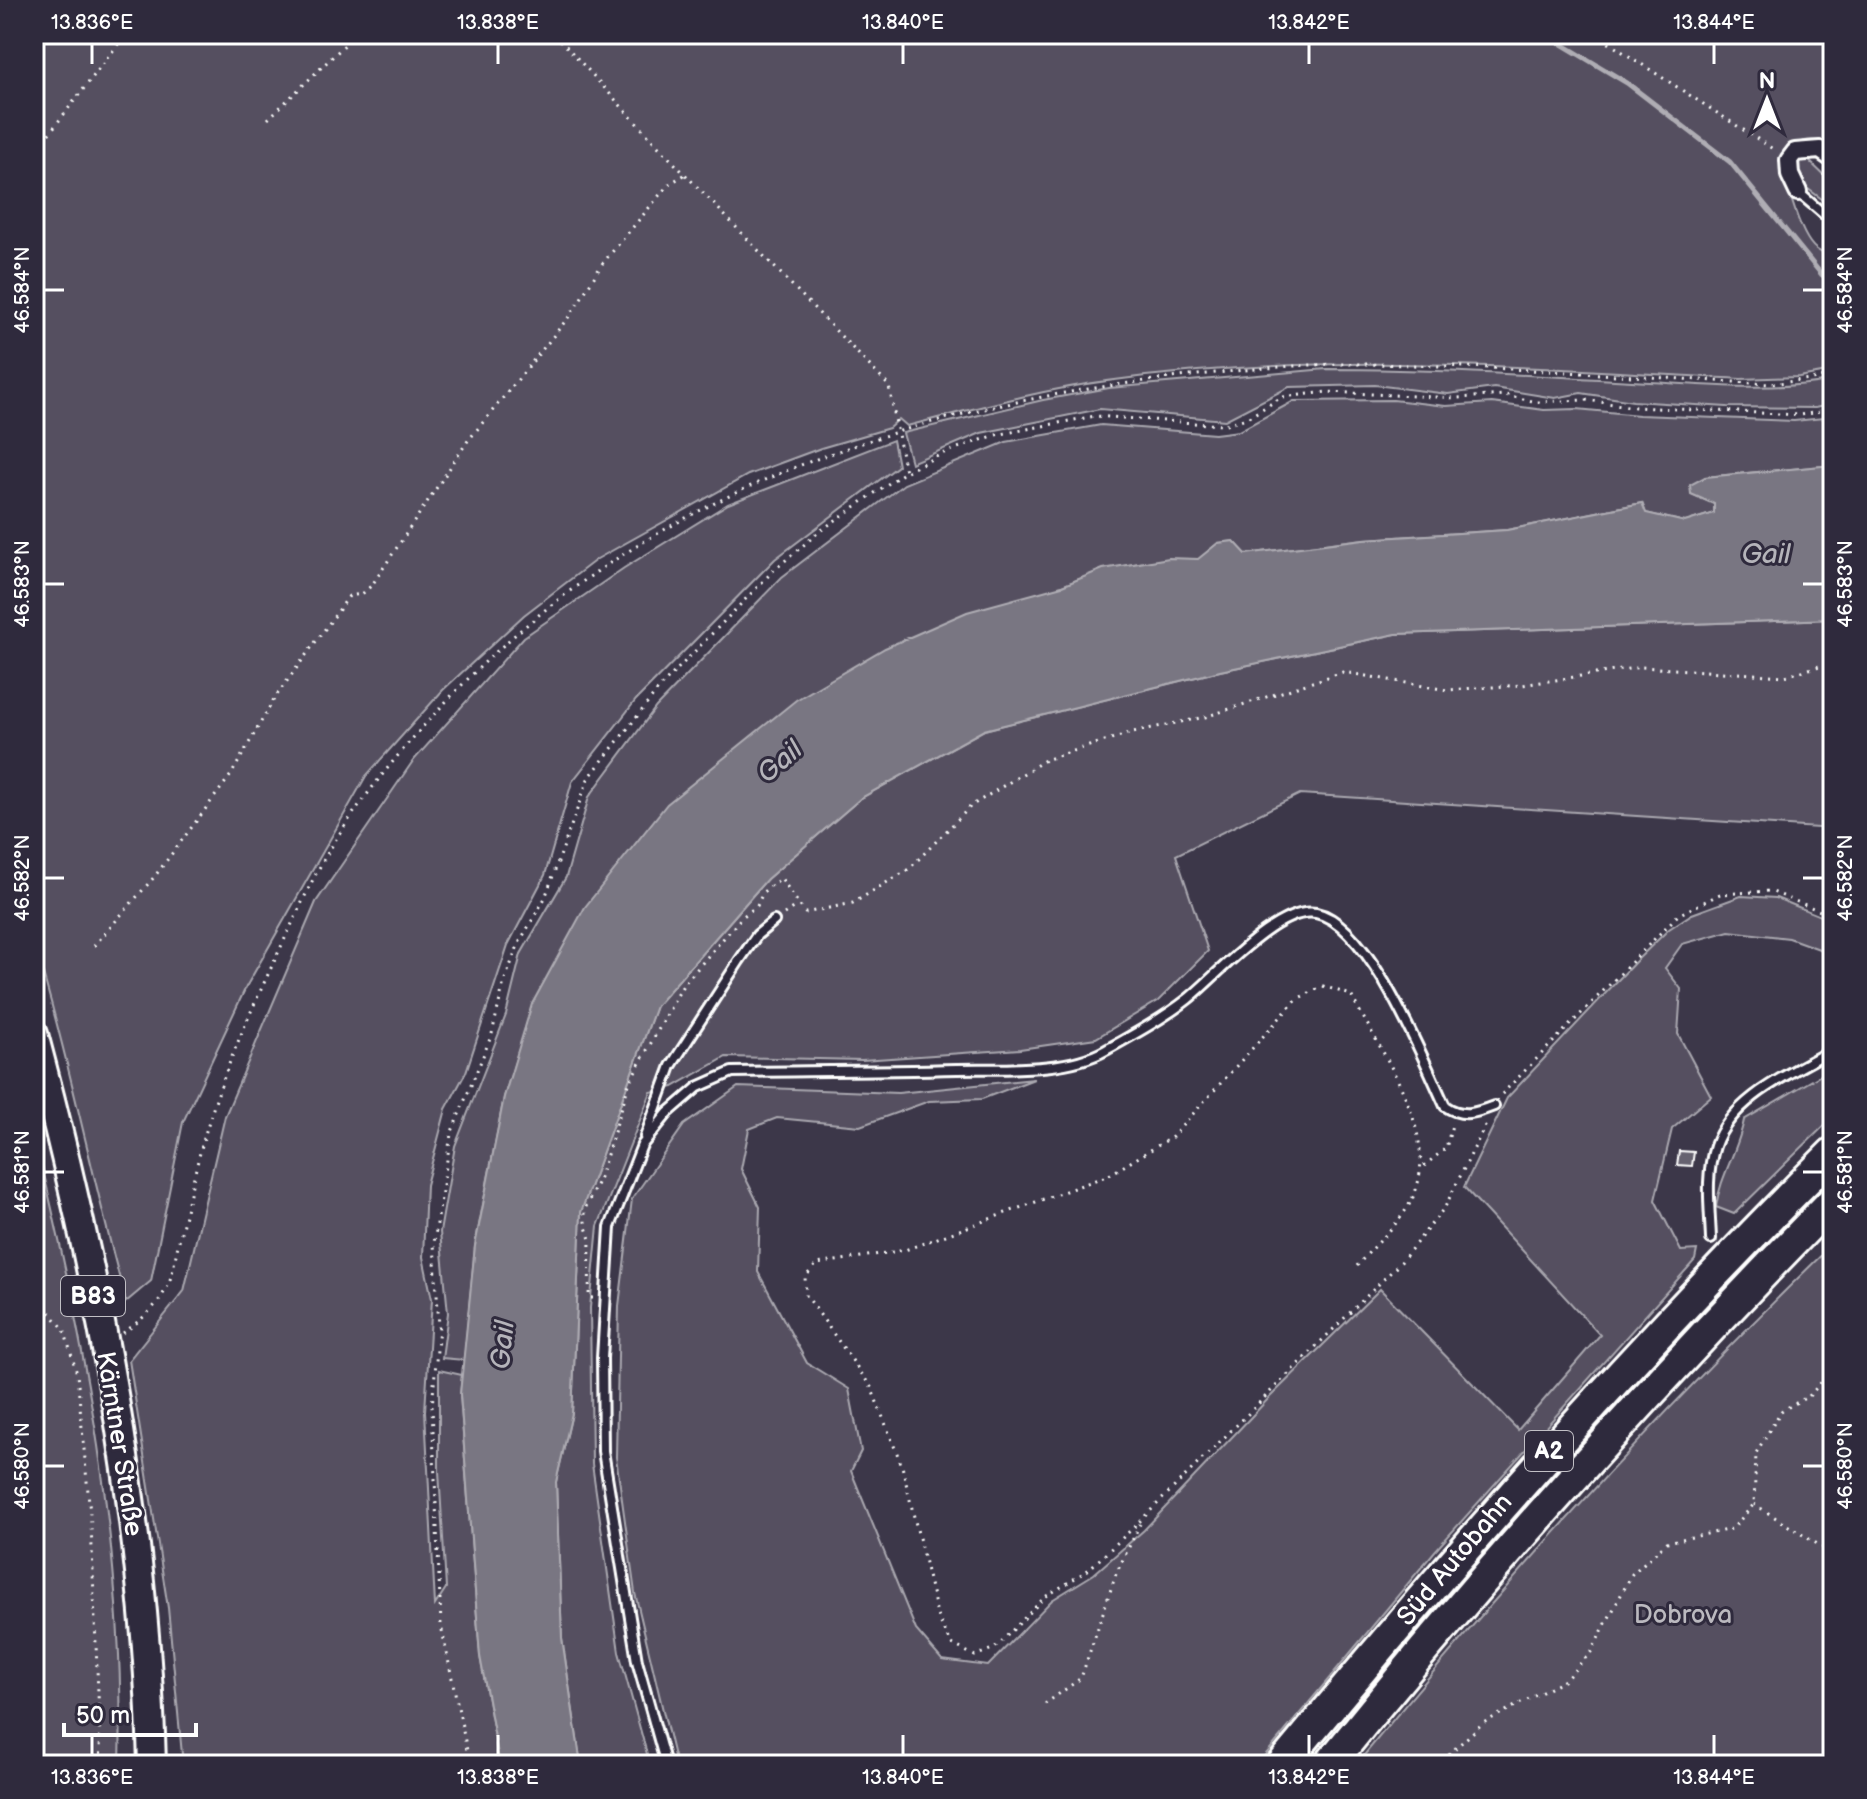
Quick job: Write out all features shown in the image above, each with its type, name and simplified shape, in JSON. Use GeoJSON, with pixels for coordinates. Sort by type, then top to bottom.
{"type":"FeatureCollection","features":[{"type":"Feature","properties":{"kind":"highway","name":"Süd Autobahn"},"geometry":{"type":"LineString","coordinates":[[1282,1765],[1521,1481],[1708,1277],[1833,1153]]}},
{"type":"Feature","properties":{"kind":"highway","name":"Süd Autobahn"},"geometry":{"type":"LineString","coordinates":[[1329,1765],[1544,1510],[1733,1303],[1833,1201]]}},
{"type":"Feature","properties":{"kind":"highway"},"geometry":{"type":"LineString","coordinates":[[1708,1277],[1711,1239]]}},
{"type":"Feature","properties":{"kind":"main road","name":"Kärntner Straße"},"geometry":{"type":"LineString","coordinates":[[34,1034],[70,1174],[103,1346],[135,1546],[154,1761]]}},
{"type":"Feature","properties":{"kind":"street"},"geometry":{"type":"LineString","coordinates":[[1798,192],[1790,175],[1789,160],[1795,152],[1820,150],[1833,159]]}},
{"type":"Feature","properties":{"kind":"lane"},"geometry":{"type":"LineString","coordinates":[[1798,192],[1833,222]]}},
{"type":"Feature","properties":{"kind":"lane"},"geometry":{"type":"LineString","coordinates":[[642,1145],[668,1113],[698,1087],[732,1072],[1041,1067],[1102,1052],[1186,1001],[1271,927],[1296,915],[1317,913],[1342,929],[1363,951],[1401,1009],[1445,1106],[1456,1114],[1475,1113],[1494,1106]]}},
{"type":"Feature","properties":{"kind":"lane"},"geometry":{"type":"LineString","coordinates":[[666,1765],[637,1661],[603,1451],[610,1227],[671,1066],[757,935],[774,921]]}},
{"type":"Feature","properties":{"kind":"lane"},"geometry":{"type":"LineString","coordinates":[[1711,1239],[1709,1179],[1715,1146],[1726,1126],[1750,1100],[1833,1049]]}},
{"type":"Feature","properties":{"kind":"path"},"geometry":{"type":"LineString","coordinates":[[34,153],[126,34]]}},
{"type":"Feature","properties":{"kind":"path"},"geometry":{"type":"LineString","coordinates":[[268,119],[356,34]]}},
{"type":"Feature","properties":{"kind":"path"},"geometry":{"type":"LineString","coordinates":[[555,34],[889,386],[905,472]]}},
{"type":"Feature","properties":{"kind":"path"},"geometry":{"type":"LineString","coordinates":[[1595,34],[1734,121],[1789,160]]}},
{"type":"Feature","properties":{"kind":"path"},"geometry":{"type":"LineString","coordinates":[[94,946],[155,876],[231,775],[283,686],[349,596],[362,594],[372,585],[467,442],[572,313],[602,264],[669,184],[686,174]]}},
{"type":"Feature","properties":{"kind":"path"},"geometry":{"type":"LineString","coordinates":[[103,1346],[142,1320],[168,1287],[207,1128],[244,1029],[315,875],[384,772],[503,643],[599,567],[703,507],[789,467],[897,431],[1057,394],[1240,370],[1360,364],[1771,384],[1833,376]]}},
{"type":"Feature","properties":{"kind":"path"},"geometry":{"type":"LineString","coordinates":[[470,1765],[441,1625],[432,1407],[439,1327],[434,1243],[451,1134],[492,1034],[514,956],[545,898],[588,779],[661,686],[773,571],[820,531],[905,472],[996,435],[1039,425],[1111,415],[1171,424],[1222,425],[1247,418],[1282,397],[1297,393],[1414,394],[1458,398],[1505,395],[1537,402],[1586,400],[1635,407],[1800,415],[1833,410]]}},
{"type":"Feature","properties":{"kind":"path"},"geometry":{"type":"LineString","coordinates":[[606,1299],[589,1298],[590,1239],[585,1224],[585,1209],[600,1177],[630,1081],[683,985],[742,917],[757,906],[763,892],[781,878],[805,913],[853,903],[909,869],[971,806],[1045,760],[1133,732],[1205,717],[1343,672],[1447,690],[1522,685],[1641,667],[1785,676],[1833,662]]}},
{"type":"Feature","properties":{"kind":"path"},"geometry":{"type":"LineString","coordinates":[[1357,1266],[1412,1200],[1422,1167],[1412,1111],[1351,995],[1323,986],[1297,999],[1172,1137],[1109,1175],[905,1250],[817,1264],[805,1277],[806,1295],[871,1387],[902,1466],[938,1618],[952,1644],[975,1656],[995,1648],[1045,1597],[1088,1570],[1142,1521],[1401,1262],[1445,1207],[1465,1173],[1494,1106],[1678,915],[1720,894],[1770,891],[1833,916]]}},
{"type":"Feature","properties":{"kind":"path"},"geometry":{"type":"LineString","coordinates":[[774,921],[799,904]]}},
{"type":"Feature","properties":{"kind":"path"},"geometry":{"type":"LineString","coordinates":[[1422,1167],[1446,1148],[1456,1114]]}},
{"type":"Feature","properties":{"kind":"path"},"geometry":{"type":"LineString","coordinates":[[34,1294],[64,1329],[77,1374],[91,1524],[101,1765]]}},
{"type":"Feature","properties":{"kind":"path"},"geometry":{"type":"LineString","coordinates":[[1437,1765],[1483,1723],[1565,1680],[1591,1652],[1632,1574],[1667,1542],[1732,1529],[1754,1504],[1756,1453],[1781,1411],[1809,1396],[1833,1369]]}},
{"type":"Feature","properties":{"kind":"path"},"geometry":{"type":"LineString","coordinates":[[1754,1504],[1833,1554]]}},
{"type":"Feature","properties":{"kind":"path"},"geometry":{"type":"LineString","coordinates":[[1045,1704],[1081,1678],[1116,1574],[1142,1521]]}},
{"type":"Feature","properties":{"kind":"green space"},"geometry":{"type":"Polygon","coordinates":[[[34,34],[1833,34],[1833,145],[1814,140],[1802,141],[1784,150],[1784,160],[1792,202],[1804,231],[1816,249],[1833,258],[1833,371],[1799,377],[1741,379],[1424,364],[1266,366],[1187,372],[1056,389],[907,426],[899,419],[889,428],[821,448],[748,475],[597,559],[524,615],[443,690],[366,776],[246,987],[183,1122],[151,1281],[126,1302],[34,943],[34,34]]]}},
{"type":"Feature","properties":{"kind":"green space"},"geometry":{"type":"Polygon","coordinates":[[[1804,156],[1833,184],[1833,207],[1804,186],[1795,164],[1804,156]]]}},
{"type":"Feature","properties":{"kind":"green space"},"geometry":{"type":"Polygon","coordinates":[[[1326,369],[1733,386],[1783,386],[1833,380],[1833,404],[1815,408],[1727,407],[1633,401],[1581,393],[1555,398],[1494,388],[1448,394],[1375,385],[1289,387],[1225,420],[1100,409],[981,433],[911,463],[903,433],[1109,388],[1326,369]]]}},
{"type":"Feature","properties":{"kind":"green space"},"geometry":{"type":"Polygon","coordinates":[[[1393,400],[1446,406],[1492,403],[1544,410],[1577,409],[1639,415],[1794,421],[1833,417],[1833,465],[1705,477],[1692,494],[1714,504],[1714,513],[1685,522],[1646,513],[1642,503],[1507,530],[1364,539],[1246,554],[1234,541],[1218,543],[1198,560],[1163,560],[1128,565],[1062,586],[533,1004],[504,1097],[475,1246],[464,1360],[442,1358],[448,1313],[440,1232],[455,1146],[506,1015],[521,954],[566,877],[589,797],[656,707],[782,577],[904,484],[1006,442],[1101,425],[1215,434],[1239,431],[1294,401],[1393,400]]]}},
{"type":"Feature","properties":{"kind":"green space"},"geometry":{"type":"Polygon","coordinates":[[[893,440],[898,466],[775,559],[636,700],[572,782],[545,875],[508,945],[466,1072],[446,1109],[426,1185],[423,1257],[432,1299],[425,1411],[435,1605],[446,1588],[439,1471],[439,1370],[462,1375],[460,1395],[480,1656],[500,1765],[183,1765],[168,1608],[129,1360],[184,1291],[225,1116],[316,902],[413,761],[524,637],[624,568],[728,504],[893,440]]]}},
{"type":"Feature","properties":{"kind":"green space"},"geometry":{"type":"Polygon","coordinates":[[[1833,619],[1833,829],[1300,794],[1176,855],[1208,951],[1158,1001],[1096,1038],[1020,1049],[862,1060],[726,1057],[673,1087],[651,1092],[598,1226],[590,1308],[592,1464],[619,1652],[650,1765],[581,1765],[562,1638],[556,1482],[572,1413],[581,1212],[656,1006],[767,879],[861,798],[984,730],[1220,671],[1396,634],[1833,619]]]}},
{"type":"Feature","properties":{"kind":"green space"},"geometry":{"type":"Polygon","coordinates":[[[1741,896],[1776,898],[1833,921],[1833,954],[1789,938],[1729,931],[1682,944],[1665,968],[1681,989],[1678,1034],[1711,1096],[1672,1129],[1655,1200],[1681,1251],[1697,1250],[1695,1260],[1435,1551],[1257,1765],[676,1765],[635,1593],[616,1457],[619,1306],[632,1199],[684,1125],[738,1087],[898,1093],[1034,1079],[982,1099],[929,1101],[860,1126],[777,1118],[749,1129],[741,1169],[760,1207],[758,1272],[807,1363],[849,1389],[861,1451],[851,1471],[916,1630],[942,1660],[988,1666],[1052,1600],[1094,1574],[1144,1530],[1269,1398],[1380,1289],[1518,1430],[1600,1335],[1464,1187],[1507,1098],[1635,962],[1669,929],[1692,914],[1741,896]]]}},
{"type":"Feature","properties":{"kind":"green space"},"geometry":{"type":"Polygon","coordinates":[[[1833,1068],[1833,1117],[1734,1214],[1716,1207],[1744,1120],[1833,1068]]]}},
{"type":"Feature","properties":{"kind":"green space"},"geometry":{"type":"Polygon","coordinates":[[[34,1132],[85,1367],[109,1525],[120,1685],[120,1765],[34,1765],[34,1132]]]}},
{"type":"Feature","properties":{"kind":"green space","name":"Dobrova"},"geometry":{"type":"Polygon","coordinates":[[[1833,1244],[1833,1765],[1356,1765],[1469,1630],[1587,1497],[1708,1369],[1833,1244]]]}},
{"type":"Feature","properties":{"kind":"water","name":"Gail"},"geometry":{"type":"Polygon","coordinates":[[[1833,465],[1833,619],[1396,634],[1220,671],[984,730],[861,798],[767,879],[656,1006],[581,1212],[572,1413],[556,1482],[562,1638],[581,1765],[500,1765],[480,1656],[460,1394],[475,1246],[504,1097],[532,1004],[585,907],[667,804],[796,700],[885,648],[967,612],[1062,586],[1103,569],[1169,558],[1198,559],[1218,543],[1234,541],[1246,554],[1364,539],[1507,530],[1642,503],[1646,513],[1685,522],[1714,513],[1714,504],[1691,494],[1690,485],[1705,477],[1833,465]]]}},
{"type":"Feature","properties":{"kind":"building"},"geometry":{"type":"Polygon","coordinates":[[[1679,1151],[1694,1152],[1692,1166],[1677,1165],[1679,1151]]]}},
{"type":"Feature","properties":{"kind":"waterway"},"geometry":{"type":"LineString","coordinates":[[1545,34],[1627,83],[1730,162],[1822,275],[1833,278]]}}]}
